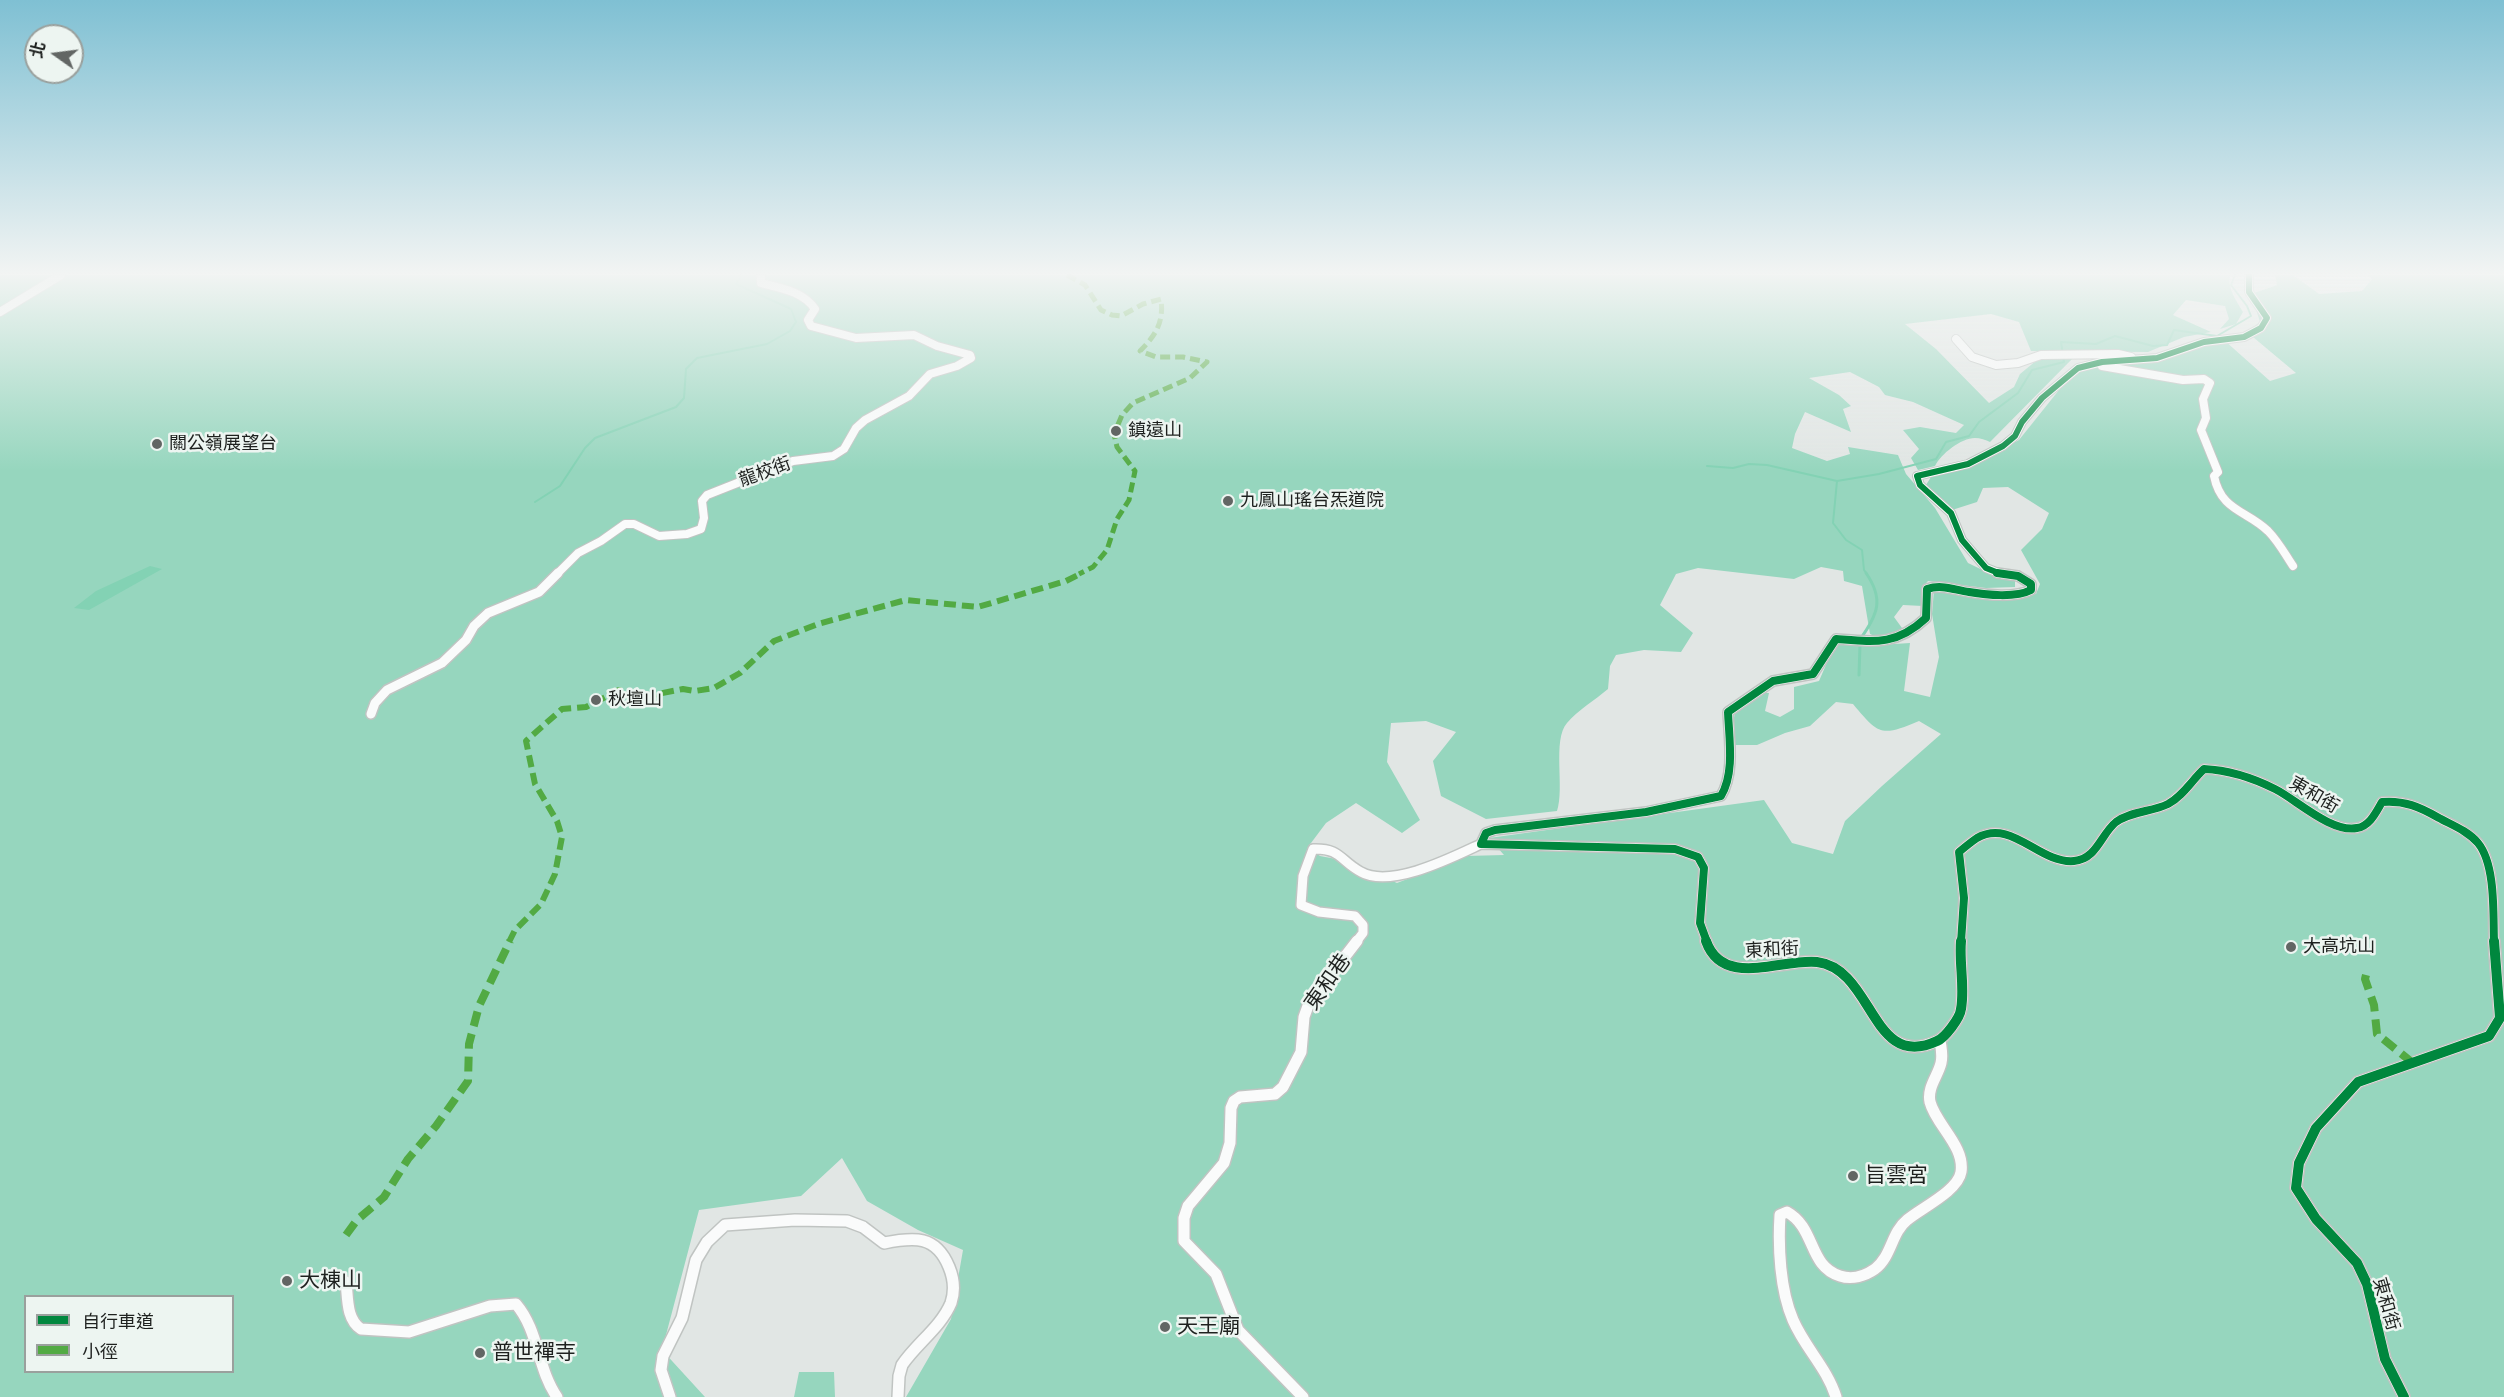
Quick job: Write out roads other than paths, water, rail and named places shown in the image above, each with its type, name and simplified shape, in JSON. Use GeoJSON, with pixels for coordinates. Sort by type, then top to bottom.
{"type":"FeatureCollection","features":[{"type":"Feature","properties":{"kind":"street","name":"龍校街"},"geometry":{"type":"LineString","coordinates":[[371,714],[375,703],[387,690],[441,663],[466,640],[474,626],[488,613],[539,592],[578,553],[601,541],[614,530],[625,524],[634,524],[659,536],[670,536],[687,534],[700,528],[704,518],[702,501],[706,495],[793,461],[833,456],[844,449],[856,428],[865,420],[909,396],[930,374],[957,366],[971,358],[963,351],[937,346],[924,340]]}},
{"type":"Feature","properties":{"kind":"street"},"geometry":{"type":"LineString","coordinates":[[1957,340],[1972,357],[1996,365],[2018,363],[2041,355],[2118,354],[2145,359]]}},
{"type":"Feature","properties":{"kind":"street"},"geometry":{"type":"LineString","coordinates":[[1481,844],[1486,833],[1495,830],[1646,812],[1722,796],[1726,790],[1728,776],[1728,712],[1743,700],[1779,678],[1812,675],[1817,671],[1826,652],[1836,639],[1898,640],[1917,628],[1926,618],[1927,589],[1934,586],[1943,585],[1975,593],[2031,590],[2031,584],[2025,579],[1994,572],[1974,556],[1957,531],[1951,513],[1920,485],[1917,476],[1949,472],[1994,451],[2014,437],[2021,424],[2050,389],[2079,367],[2087,364],[2145,359],[2176,353],[2194,344],[2231,340]]}},
{"type":"Feature","properties":{"kind":"street"},"geometry":{"type":"LineString","coordinates":[[2087,364],[2183,380],[2204,379],[2210,383],[2204,399],[2206,418],[2201,430],[2216,466],[2215,484],[2221,500],[2230,508],[2242,511],[2268,532],[2294,566]]}},
{"type":"Feature","properties":{"kind":"street","name":"東和街"},"geometry":{"type":"LineString","coordinates":[[1481,844],[1684,850],[1698,856],[1702,862],[1704,893],[1700,923],[1710,952],[1725,963],[1743,969],[1817,962],[1839,970],[1852,982],[1888,1036],[1906,1047],[1917,1049],[1940,1040],[1961,1012],[1962,989],[1959,962],[1964,898],[1959,852],[1985,832],[1994,831],[2011,836],[2045,857],[2059,861],[2074,861],[2089,857],[2115,822],[2165,806],[2204,769],[2227,771],[2274,789],[2339,827],[2356,829],[2368,823],[2382,802],[2395,800],[2412,803],[2458,828],[2476,841],[2482,848],[2486,859],[2491,892],[2500,1018],[2489,1036],[2358,1082],[2316,1128],[2299,1163],[2296,1188],[2316,1219],[2357,1263],[2367,1284],[2385,1359],[2404,1397]]}},
{"type":"Feature","properties":{"kind":"street","name":"東和巷"},"geometry":{"type":"LineString","coordinates":[[1303,1397],[1238,1330],[1216,1274],[1184,1241],[1184,1218],[1188,1206],[1224,1163],[1230,1143],[1231,1108],[1234,1101],[1240,1097],[1275,1094],[1283,1087],[1301,1052],[1304,1017],[1309,1003],[1363,933],[1365,926],[1362,920],[1354,915],[1318,912],[1301,905],[1300,883],[1306,861],[1313,849],[1328,847],[1370,876],[1389,878],[1430,866],[1481,844]]}},
{"type":"Feature","properties":{"kind":"street"},"geometry":{"type":"LineString","coordinates":[[1836,1397],[1822,1365],[1792,1318],[1778,1232],[1780,1215],[1787,1212],[1796,1215],[1803,1222],[1818,1260],[1827,1272],[1854,1279],[1868,1275],[1887,1257],[1901,1226],[1954,1186],[1961,1173],[1959,1157],[1930,1101],[1930,1086],[1942,1059],[1940,1040]]}},
{"type":"Feature","properties":{"kind":"street"},"geometry":{"type":"LineString","coordinates":[[670,1397],[661,1370],[663,1356],[682,1318],[696,1260],[707,1242],[725,1225],[795,1220],[847,1221],[863,1227],[884,1243],[906,1238],[924,1240],[940,1247],[950,1265],[956,1288],[948,1310],[901,1366],[898,1397]]}},
{"type":"Feature","properties":{"kind":"street"},"geometry":{"type":"LineString","coordinates":[[326,1277],[346,1282],[350,1316],[355,1325],[362,1329],[410,1332],[490,1306],[516,1304],[526,1313],[543,1377],[557,1397]]}},
{"type":"Feature","properties":{"kind":"waterway"},"geometry":{"type":"LineString","coordinates":[[535,502],[560,486],[585,448],[595,438],[676,407],[684,398],[686,369],[697,358],[767,344],[774,340]]}},
{"type":"Feature","properties":{"kind":"waterway"},"geometry":{"type":"LineString","coordinates":[[1837,481],[1879,474],[1936,459],[1946,442],[1969,436],[1979,422],[2018,393],[2032,370],[2064,362],[2061,342],[2096,344],[2105,340]]}},
{"type":"Feature","properties":{"kind":"waterway"},"geometry":{"type":"LineString","coordinates":[[2131,340],[2153,346],[2167,345],[2169,340]]}},
{"type":"Feature","properties":{"kind":"waterway"},"geometry":{"type":"LineString","coordinates":[[1707,466],[1733,468],[1749,464],[1767,465],[1837,481]]}},
{"type":"Feature","properties":{"kind":"waterway"},"geometry":{"type":"LineString","coordinates":[[1837,481],[1833,523],[1846,540],[1862,550],[1864,570],[1867,574]]}},
{"type":"Feature","properties":{"kind":"waterway"},"geometry":{"type":"LineString","coordinates":[[1861,638],[1877,606],[1875,591],[1866,573]]}},
{"type":"Feature","properties":{"kind":"waterway"},"geometry":{"type":"LineString","coordinates":[[1859,675],[1860,645]]}},
{"type":"Feature","properties":{"kind":"place","name":"鎮遠山"},"geometry":{"type":"Point","coordinates":[1116,431]}},
{"type":"Feature","properties":{"kind":"place","name":"關公嶺展望台"},"geometry":{"type":"Point","coordinates":[157,444]}},
{"type":"Feature","properties":{"kind":"place","name":"九鳳山瑤台炁道院"},"geometry":{"type":"Point","coordinates":[1228,501]}},
{"type":"Feature","properties":{"kind":"place","name":"秋壇山"},"geometry":{"type":"Point","coordinates":[596,700]}},
{"type":"Feature","properties":{"kind":"place","name":"大高坑山"},"geometry":{"type":"Point","coordinates":[2291,947]}},
{"type":"Feature","properties":{"kind":"place","name":"旨雲宮"},"geometry":{"type":"Point","coordinates":[1853,1176]}},
{"type":"Feature","properties":{"kind":"place","name":"大棟山"},"geometry":{"type":"Point","coordinates":[287,1281]}},
{"type":"Feature","properties":{"kind":"place","name":"天王廟"},"geometry":{"type":"Point","coordinates":[1165,1327]}},
{"type":"Feature","properties":{"kind":"place","name":"普世禪寺"},"geometry":{"type":"Point","coordinates":[480,1353]}}]}
